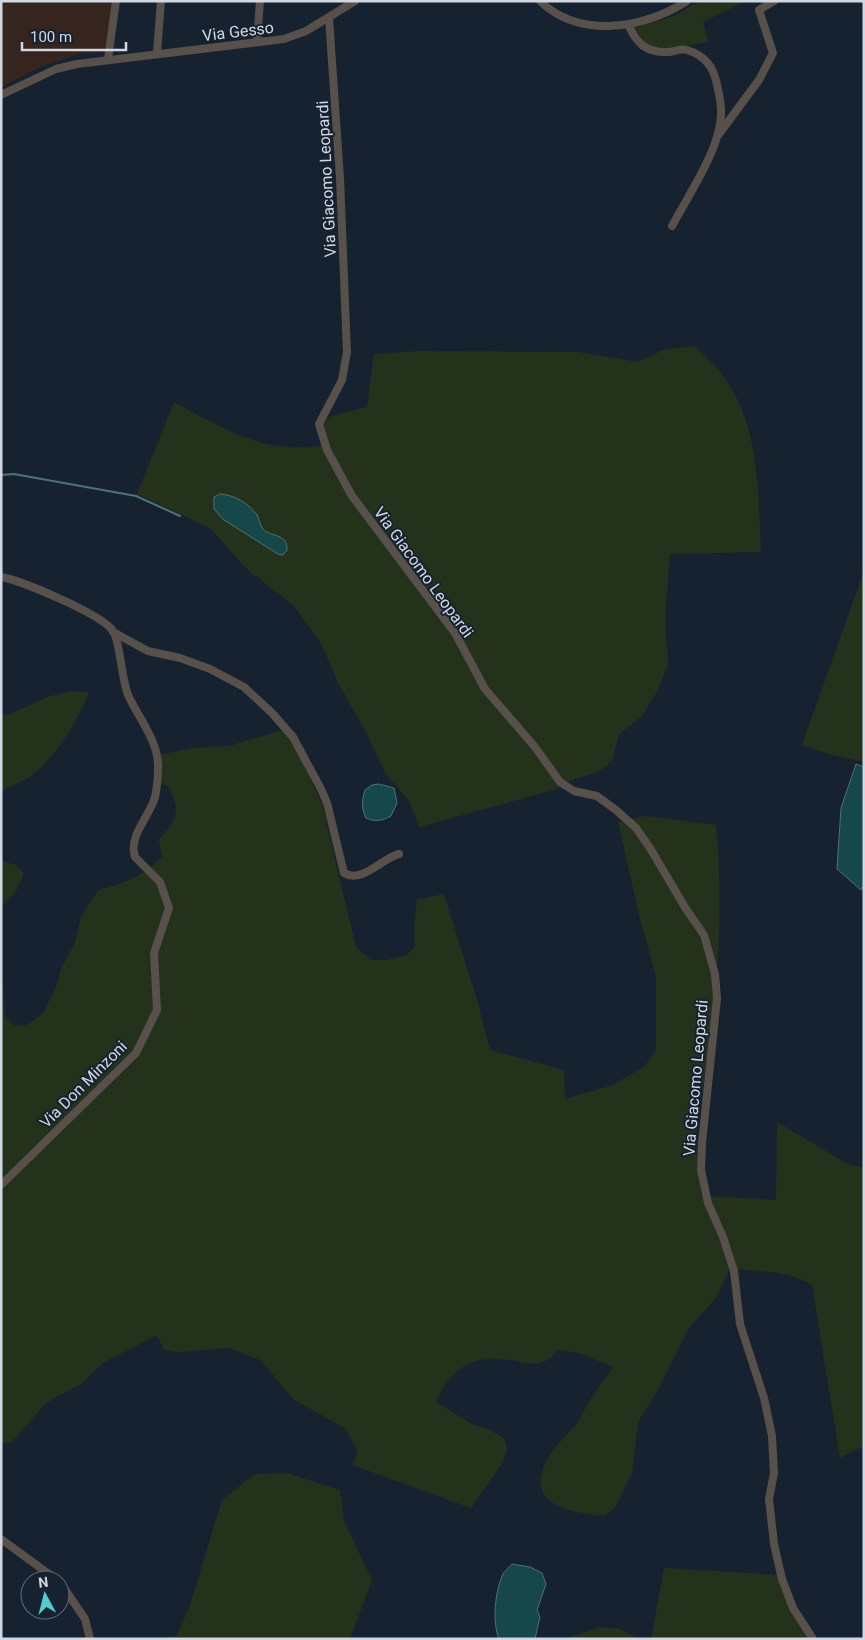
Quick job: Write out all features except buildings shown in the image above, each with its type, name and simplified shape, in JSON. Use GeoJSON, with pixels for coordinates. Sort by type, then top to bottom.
{"type":"FeatureCollection","features":[{"type":"Feature","properties":{"kind":"street"},"geometry":{"type":"LineString","coordinates":[[108,59],[116,1]]}},
{"type":"Feature","properties":{"kind":"street"},"geometry":{"type":"LineString","coordinates":[[157,53],[161,1]]}},
{"type":"Feature","properties":{"kind":"street"},"geometry":{"type":"LineString","coordinates":[[258,42],[260,1]]}},
{"type":"Feature","properties":{"kind":"street","name":"Via Gesso"},"geometry":{"type":"LineString","coordinates":[[1,95],[56,68],[108,59],[258,42],[296,35],[329,18],[355,1]]}},
{"type":"Feature","properties":{"kind":"street"},"geometry":{"type":"LineString","coordinates":[[540,1],[559,15],[588,25],[606,27],[628,24],[664,13],[687,1]]}},
{"type":"Feature","properties":{"kind":"street"},"geometry":{"type":"LineString","coordinates":[[672,226],[718,134],[759,80],[773,53],[759,10],[774,1]]}},
{"type":"Feature","properties":{"kind":"street","name":"Via Giacomo Leopardi"},"geometry":{"type":"LineString","coordinates":[[329,18],[340,178],[347,352],[342,380],[319,424],[327,450],[352,496],[455,633],[485,689],[535,747],[560,782],[574,791],[597,796],[636,828],[704,935],[715,974],[717,998],[702,1143],[701,1170],[708,1203],[723,1237],[734,1271],[740,1324],[764,1398],[772,1436],[774,1473],[769,1499],[778,1561],[793,1608],[813,1639]]}},
{"type":"Feature","properties":{"kind":"street"},"geometry":{"type":"LineString","coordinates":[[628,24],[639,44],[651,50],[667,52],[684,49],[697,53],[707,61],[716,73],[722,112],[718,134]]}},
{"type":"Feature","properties":{"kind":"street"},"geometry":{"type":"LineString","coordinates":[[1,577],[94,615],[113,632],[148,651],[180,658],[210,669],[244,687],[294,736],[327,803],[344,874],[354,876],[361,874],[383,860],[399,854]]}},
{"type":"Feature","properties":{"kind":"street","name":"Via Don Minzoni"},"geometry":{"type":"LineString","coordinates":[[1,1185],[136,1054],[158,1010],[154,953],[169,908],[160,882],[134,857],[133,852],[134,842],[154,798],[158,766],[157,754],[128,694],[113,632]]}},
{"type":"Feature","properties":{"kind":"street"},"geometry":{"type":"LineString","coordinates":[[1,1539],[44,1570]]}},
{"type":"Feature","properties":{"kind":"street"},"geometry":{"type":"LineString","coordinates":[[70,1597],[85,1619],[90,1639]]}},
{"type":"Feature","properties":{"kind":"shaded area"},"geometry":{"type":"Polygon","coordinates":[[[1,1],[112,1],[110,26],[104,52],[79,54],[43,66],[1,87],[1,1]]]}},
{"type":"Feature","properties":{"kind":"shaded area"},"geometry":{"type":"Polygon","coordinates":[[[699,1],[746,1],[703,22],[708,42],[664,50],[642,44],[633,28],[674,16],[699,1]]]}},
{"type":"Feature","properties":{"kind":"shaded area"},"geometry":{"type":"Polygon","coordinates":[[[694,346],[724,377],[736,396],[745,417],[755,461],[761,552],[670,554],[665,617],[668,665],[657,692],[641,717],[619,734],[612,761],[598,772],[575,779],[557,789],[419,827],[409,801],[385,773],[366,732],[338,683],[322,645],[295,607],[247,569],[210,528],[137,494],[174,402],[210,422],[246,438],[284,447],[325,445],[315,426],[331,416],[367,407],[374,354],[420,351],[578,352],[638,362],[663,350],[694,346]]]}},
{"type":"Feature","properties":{"kind":"shaded area"},"geometry":{"type":"Polygon","coordinates":[[[220,494],[236,498],[250,507],[257,515],[263,529],[285,541],[287,550],[283,555],[278,554],[224,520],[214,509],[214,497],[220,494]]]}},
{"type":"Feature","properties":{"kind":"shaded area"},"geometry":{"type":"Polygon","coordinates":[[[864,571],[864,762],[829,754],[802,745],[864,571]]]}},
{"type":"Feature","properties":{"kind":"shaded area"},"geometry":{"type":"Polygon","coordinates":[[[72,691],[89,692],[64,740],[46,763],[36,772],[1,791],[1,714],[8,715],[50,696],[72,691]]]}},
{"type":"Feature","properties":{"kind":"shaded area"},"geometry":{"type":"Polygon","coordinates":[[[283,730],[291,737],[322,804],[356,947],[372,960],[387,960],[407,955],[415,946],[414,928],[417,900],[444,894],[478,1003],[490,1050],[564,1070],[565,1099],[613,1085],[645,1066],[656,1050],[656,976],[640,919],[618,822],[645,816],[716,825],[720,905],[718,958],[711,1038],[699,1108],[697,1132],[697,1156],[702,1196],[776,1200],[777,1122],[846,1163],[864,1168],[864,1450],[861,1447],[840,1458],[812,1285],[793,1276],[783,1274],[730,1269],[715,1299],[689,1328],[659,1388],[638,1422],[632,1473],[616,1506],[605,1516],[566,1509],[546,1497],[541,1488],[541,1475],[547,1460],[576,1425],[613,1367],[580,1353],[558,1350],[547,1360],[539,1363],[496,1359],[484,1359],[473,1362],[455,1373],[442,1390],[436,1402],[472,1424],[490,1430],[505,1439],[507,1450],[503,1462],[471,1508],[352,1465],[358,1452],[345,1428],[294,1400],[261,1360],[229,1348],[178,1352],[164,1350],[157,1335],[101,1364],[81,1384],[46,1403],[12,1442],[1,1444],[1,959],[5,1017],[15,1026],[27,1025],[43,1013],[56,987],[62,966],[74,945],[81,917],[98,890],[133,878],[147,870],[162,857],[159,840],[170,827],[176,810],[169,787],[157,782],[158,755],[193,748],[229,746],[283,730]]]}},
{"type":"Feature","properties":{"kind":"shaded area"},"geometry":{"type":"Polygon","coordinates":[[[856,764],[864,767],[864,885],[861,890],[837,869],[841,808],[856,764]]]}},
{"type":"Feature","properties":{"kind":"shaded area"},"geometry":{"type":"Polygon","coordinates":[[[379,784],[394,788],[397,803],[391,816],[382,820],[372,820],[366,818],[364,814],[363,798],[365,790],[372,785],[379,784]]]}},
{"type":"Feature","properties":{"kind":"shaded area"},"geometry":{"type":"Polygon","coordinates":[[[1,861],[16,865],[24,874],[16,891],[2,906],[1,920],[1,861]]]}},
{"type":"Feature","properties":{"kind":"shaded area"},"geometry":{"type":"Polygon","coordinates":[[[287,1473],[340,1490],[344,1521],[372,1580],[350,1639],[161,1639],[177,1636],[190,1605],[222,1500],[255,1474],[287,1473]]]}},
{"type":"Feature","properties":{"kind":"shaded area"},"geometry":{"type":"Polygon","coordinates":[[[512,1564],[530,1567],[542,1573],[546,1584],[537,1610],[540,1617],[535,1639],[499,1639],[495,1616],[496,1599],[502,1576],[512,1564]]]}},
{"type":"Feature","properties":{"kind":"shaded area"},"geometry":{"type":"Polygon","coordinates":[[[664,1568],[781,1575],[789,1603],[809,1639],[651,1639],[664,1568]]]}},
{"type":"Feature","properties":{"kind":"shaded area"},"geometry":{"type":"Polygon","coordinates":[[[600,1627],[620,1629],[639,1639],[565,1639],[600,1627]]]}},
{"type":"Feature","properties":{"kind":"waterway"},"geometry":{"type":"LineString","coordinates":[[1,475],[14,474],[136,496],[180,516]]}}]}
